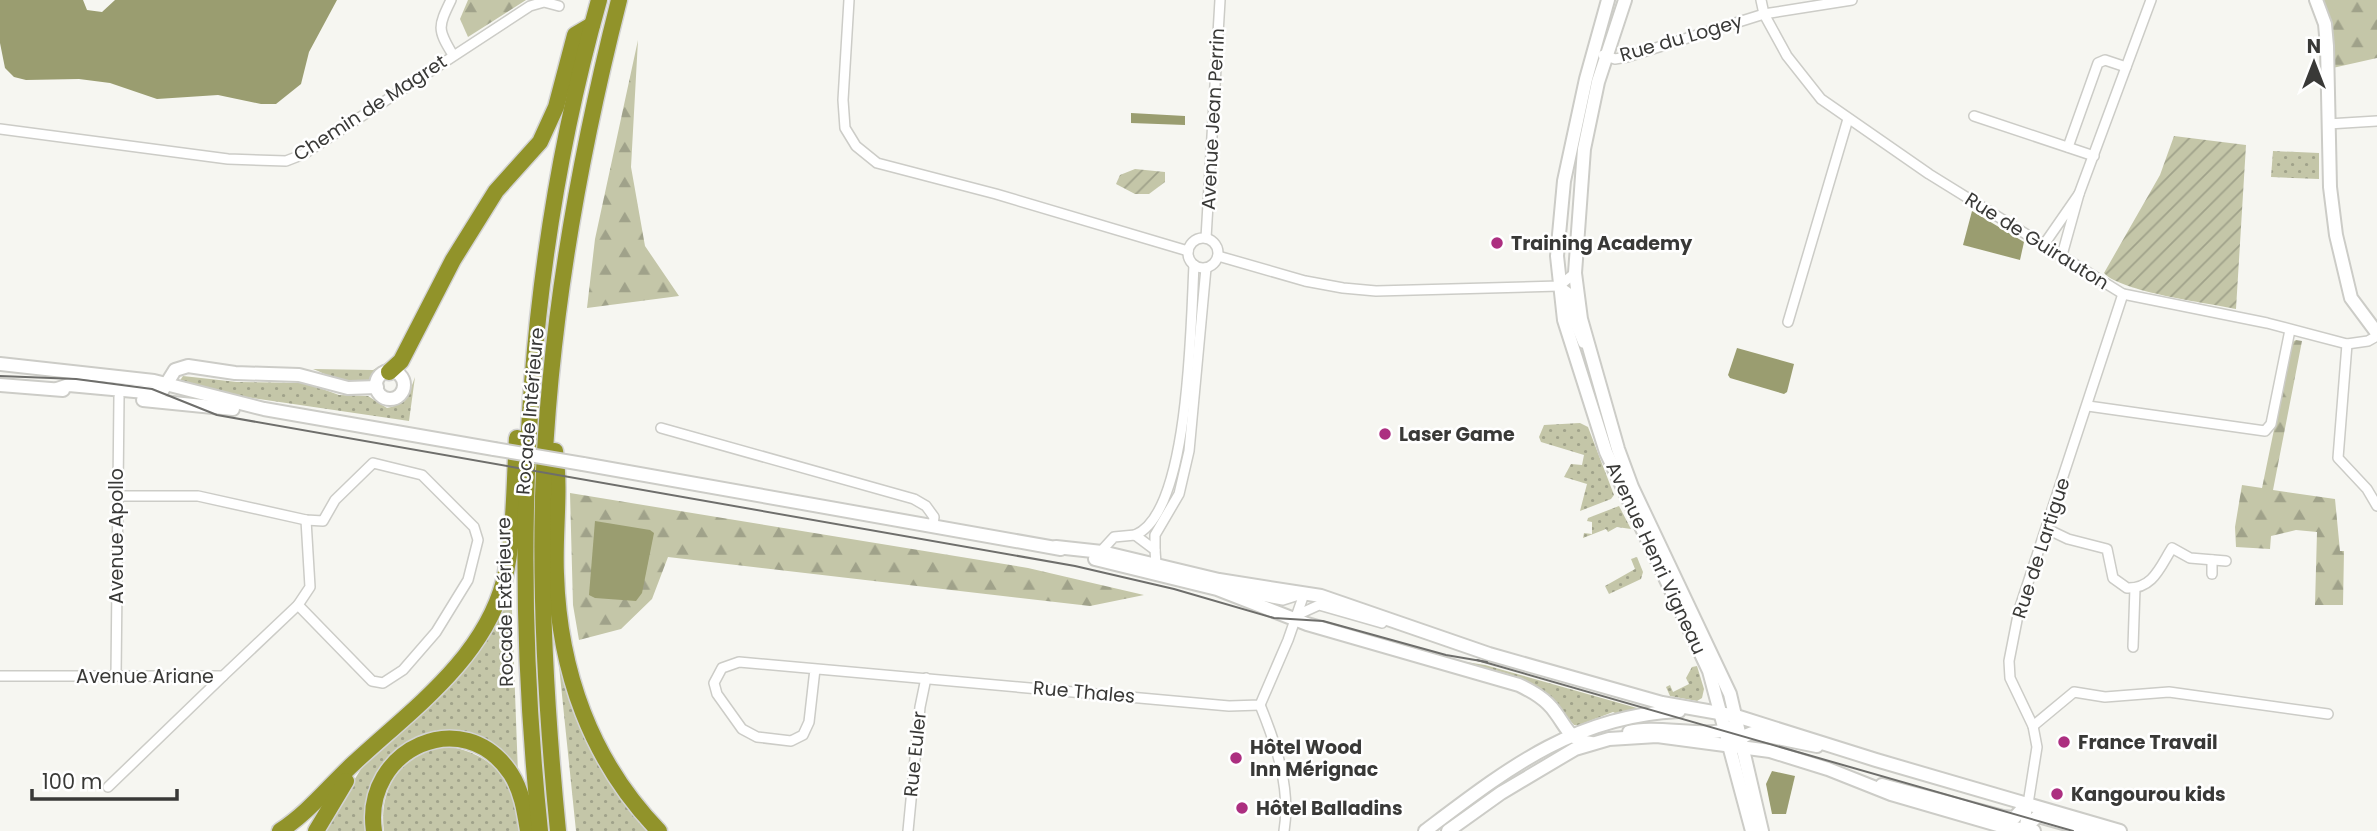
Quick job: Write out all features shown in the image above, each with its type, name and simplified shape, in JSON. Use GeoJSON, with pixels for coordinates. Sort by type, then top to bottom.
{"type":"FeatureCollection","features":[{"type":"Feature","properties":{"kind":"highway","name":"Rocade Extérieure"},"geometry":{"type":"LineString","coordinates":[[540,831],[527,679],[523,583],[528,437],[538,315],[552,218],[599,0]]}},
{"type":"Feature","properties":{"kind":"highway","name":"Rocade Intérieure"},"geometry":{"type":"LineString","coordinates":[[558,831],[545,666],[543,509],[547,438],[572,217],[593,106],[619,0]]}},
{"type":"Feature","properties":{"kind":"highway"},"geometry":{"type":"LineString","coordinates":[[389,372],[401,361],[453,260],[496,191],[540,142],[556,107],[575,36],[592,25]]}},
{"type":"Feature","properties":{"kind":"highway"},"geometry":{"type":"LineString","coordinates":[[280,831],[313,806],[446,678],[480,634],[494,607],[504,580],[517,437],[538,315]]}},
{"type":"Feature","properties":{"kind":"highway"},"geometry":{"type":"LineString","coordinates":[[547,438],[556,452],[557,600],[560,633],[571,681],[582,716],[601,753],[624,788],[659,831]]}},
{"type":"Feature","properties":{"kind":"highway"},"geometry":{"type":"LineString","coordinates":[[374,831],[374,794],[390,766],[415,747],[443,739],[475,743],[501,762],[520,794],[528,831]]}},
{"type":"Feature","properties":{"kind":"highway"},"geometry":{"type":"LineString","coordinates":[[316,831],[366,753]]}},
{"type":"Feature","properties":{"kind":"street"},"geometry":{"type":"LineString","coordinates":[[451,0],[440,23],[440,34],[453,55]]}},
{"type":"Feature","properties":{"kind":"street"},"geometry":{"type":"LineString","coordinates":[[849,0],[843,100],[845,128],[856,146],[877,163],[996,194],[1188,251]]}},
{"type":"Feature","properties":{"kind":"street","name":"Avenue Jean Perrin"},"geometry":{"type":"LineString","coordinates":[[1206,237],[1220,0]]}},
{"type":"Feature","properties":{"kind":"street","name":"Avenue Henri Vigneau"},"geometry":{"type":"LineString","coordinates":[[1591,360],[1575,273],[1584,149],[1608,0]]}},
{"type":"Feature","properties":{"kind":"street","name":"Avenue Henri Vigneau"},"geometry":{"type":"LineString","coordinates":[[1625,0],[1600,54],[1564,180],[1557,256],[1559,286],[1576,363],[1606,452],[1709,671],[1726,731],[1737,743],[1762,831]]}},
{"type":"Feature","properties":{"kind":"street","name":"Rue de Guirauton"},"geometry":{"type":"LineString","coordinates":[[1761,0],[1764,14],[1787,56],[1821,99],[1929,174],[2045,243],[2123,294],[2260,321],[2347,344],[2368,341],[2377,334]]}},
{"type":"Feature","properties":{"kind":"street","name":"Rue du Logey"},"geometry":{"type":"LineString","coordinates":[[1600,54],[1615,59],[1627,57],[1764,14],[1852,0]]}},
{"type":"Feature","properties":{"kind":"street"},"geometry":{"type":"LineString","coordinates":[[2062,256],[2079,194],[2151,0]]}},
{"type":"Feature","properties":{"kind":"street"},"geometry":{"type":"LineString","coordinates":[[2316,0],[2326,35],[2330,187],[2344,276],[2351,298],[2377,334]]}},
{"type":"Feature","properties":{"kind":"street","name":"Chemin de Magret"},"geometry":{"type":"LineString","coordinates":[[0,129],[228,159],[286,161],[304,154],[530,5],[544,2],[559,5]]}},
{"type":"Feature","properties":{"kind":"street"},"geometry":{"type":"LineString","coordinates":[[2068,147],[2098,63],[2105,60],[2126,67]]}},
{"type":"Feature","properties":{"kind":"street"},"geometry":{"type":"LineString","coordinates":[[1974,116],[2094,156]]}},
{"type":"Feature","properties":{"kind":"street"},"geometry":{"type":"LineString","coordinates":[[1788,321],[1848,119]]}},
{"type":"Feature","properties":{"kind":"street"},"geometry":{"type":"LineString","coordinates":[[2328,124],[2377,121]]}},
{"type":"Feature","properties":{"kind":"street"},"geometry":{"type":"LineString","coordinates":[[2045,243],[2079,194]]}},
{"type":"Feature","properties":{"kind":"street"},"geometry":{"type":"LineString","coordinates":[[1106,557],[1114,537],[1135,535],[1151,523],[1179,474],[1191,337],[1194,265],[1188,251],[1192,242],[1206,237],[1217,246],[1218,256]]}},
{"type":"Feature","properties":{"kind":"street"},"geometry":{"type":"LineString","coordinates":[[1218,256],[1305,281],[1365,290],[1559,286],[1575,273]]}},
{"type":"Feature","properties":{"kind":"street"},"geometry":{"type":"LineString","coordinates":[[1156,564],[1155,535],[1170,510],[1179,474],[1206,268],[1218,256]]}},
{"type":"Feature","properties":{"kind":"street"},"geometry":{"type":"LineString","coordinates":[[1194,265],[1206,268]]}},
{"type":"Feature","properties":{"kind":"street","name":"Avenue Henri Vigneau"},"geometry":{"type":"LineString","coordinates":[[1559,286],[1569,293],[1573,319],[1591,360],[1632,487],[1718,667],[1736,716],[1737,743],[1752,831]]}},
{"type":"Feature","properties":{"kind":"street","name":"Rue de Lartigue"},"geometry":{"type":"LineString","coordinates":[[2027,830],[2028,803],[2037,747],[2033,726],[2010,678],[2009,661],[2018,610],[2088,406],[2123,294]]}},
{"type":"Feature","properties":{"kind":"street"},"geometry":{"type":"LineString","coordinates":[[2088,406],[2265,431],[2271,425],[2290,330]]}},
{"type":"Feature","properties":{"kind":"street"},"geometry":{"type":"LineString","coordinates":[[2347,344],[2338,458],[2367,489],[2377,506]]}},
{"type":"Feature","properties":{"kind":"street"},"geometry":{"type":"LineString","coordinates":[[0,364],[166,384],[220,400],[310,418],[1156,564],[1219,580],[1334,600],[1537,668],[1662,703],[1736,716],[2120,831]]}},
{"type":"Feature","properties":{"kind":"street"},"geometry":{"type":"LineString","coordinates":[[57,389],[69,385],[156,393],[175,370],[188,366],[235,373],[308,376],[348,388],[377,387]]}},
{"type":"Feature","properties":{"kind":"street"},"geometry":{"type":"LineString","coordinates":[[389,372],[402,378],[404,387],[401,395],[393,399],[384,398],[377,387],[378,379],[389,372]]}},
{"type":"Feature","properties":{"kind":"street"},"geometry":{"type":"LineString","coordinates":[[0,385],[310,418]]}},
{"type":"Feature","properties":{"kind":"street","name":"Avenue Apollo"},"geometry":{"type":"LineString","coordinates":[[116,676],[119,397]]}},
{"type":"Feature","properties":{"kind":"street"},"geometry":{"type":"LineString","coordinates":[[661,428],[914,499],[926,506],[934,516],[933,525]]}},
{"type":"Feature","properties":{"kind":"street"},"geometry":{"type":"LineString","coordinates":[[116,496],[198,496],[306,520],[323,521],[335,500],[373,464],[422,475],[474,527],[478,540],[468,580],[436,632],[403,670],[383,683],[372,681],[298,605]]}},
{"type":"Feature","properties":{"kind":"street","name":"Avenue Ariane"},"geometry":{"type":"LineString","coordinates":[[0,676],[223,676],[298,605],[310,587],[306,520]]}},
{"type":"Feature","properties":{"kind":"street"},"geometry":{"type":"LineString","coordinates":[[2047,529],[2068,539],[2101,545],[2107,549],[2113,578],[2127,588],[2150,582],[2175,543],[2190,558],[2226,561]]}},
{"type":"Feature","properties":{"kind":"street"},"geometry":{"type":"LineString","coordinates":[[1135,535],[1155,550]]}},
{"type":"Feature","properties":{"kind":"street"},"geometry":{"type":"LineString","coordinates":[[1106,557],[1140,570],[1217,589],[1283,600],[1304,594]]}},
{"type":"Feature","properties":{"kind":"street"},"geometry":{"type":"LineString","coordinates":[[2212,560],[2212,574]]}},
{"type":"Feature","properties":{"kind":"street"},"geometry":{"type":"LineString","coordinates":[[1140,570],[1156,564]]}},
{"type":"Feature","properties":{"kind":"street"},"geometry":{"type":"LineString","coordinates":[[2133,647],[2135,588]]}},
{"type":"Feature","properties":{"kind":"street"},"geometry":{"type":"LineString","coordinates":[[1217,589],[1296,618],[1519,685],[1545,700],[1568,735],[1576,741],[1591,743]]}},
{"type":"Feature","properties":{"kind":"street"},"geometry":{"type":"LineString","coordinates":[[1284,831],[1286,810],[1279,752],[1260,705],[1304,594]]}},
{"type":"Feature","properties":{"kind":"street"},"geometry":{"type":"LineString","coordinates":[[1296,618],[1319,605],[1415,629]]}},
{"type":"Feature","properties":{"kind":"street","name":"Rue Thales"},"geometry":{"type":"LineString","coordinates":[[816,669],[809,722],[803,735],[791,741],[757,737],[742,729],[717,694],[714,683],[716,674],[730,663],[816,669],[926,678],[1229,706],[1260,705]]}},
{"type":"Feature","properties":{"kind":"street"},"geometry":{"type":"LineString","coordinates":[[108,787],[223,676]]}},
{"type":"Feature","properties":{"kind":"street","name":"Rue Euler"},"geometry":{"type":"LineString","coordinates":[[908,831],[920,707],[926,678]]}},
{"type":"Feature","properties":{"kind":"street"},"geometry":{"type":"LineString","coordinates":[[2033,726],[2074,692],[2105,696],[2169,692],[2328,714]]}},
{"type":"Feature","properties":{"kind":"street"},"geometry":{"type":"LineString","coordinates":[[1425,831],[1523,761],[1568,735],[1634,715],[1700,711]]}},
{"type":"Feature","properties":{"kind":"street"},"geometry":{"type":"LineString","coordinates":[[1448,831],[1535,772],[1591,743],[1645,728],[1726,731],[1736,716]]}},
{"type":"Feature","properties":{"kind":"street"},"geometry":{"type":"LineString","coordinates":[[1737,743],[1760,733],[1799,744],[1836,747]]}},
{"type":"Feature","properties":{"kind":"street"},"geometry":{"type":"LineString","coordinates":[[1609,739],[1657,736],[1737,743],[1811,764],[1857,782],[2001,826],[2027,830],[2038,816],[2092,831]]}},
{"type":"Feature","properties":{"kind":"street"},"geometry":{"type":"LineString","coordinates":[[1857,782],[1895,787],[2003,817],[2014,818],[2028,803]]}},
{"type":"Feature","properties":{"kind":"green space"},"geometry":{"type":"Polygon","coordinates":[[[468,0],[526,0],[468,37],[460,19],[468,0]]]}},
{"type":"Feature","properties":{"kind":"green space"},"geometry":{"type":"Polygon","coordinates":[[[2316,0],[2377,0],[2377,58],[2328,69],[2316,0]]]}},
{"type":"Feature","properties":{"kind":"green space"},"geometry":{"type":"Polygon","coordinates":[[[638,40],[631,167],[645,246],[679,296],[587,308],[595,239],[638,40]]]}},
{"type":"Feature","properties":{"kind":"green space"},"geometry":{"type":"Polygon","coordinates":[[[2174,136],[2246,145],[2236,309],[2146,291],[2113,280],[2104,273],[2160,175],[2174,136]]]}},
{"type":"Feature","properties":{"kind":"green space"},"geometry":{"type":"Polygon","coordinates":[[[2273,151],[2319,153],[2319,179],[2271,177],[2273,151]]]}},
{"type":"Feature","properties":{"kind":"green space"},"geometry":{"type":"Polygon","coordinates":[[[1135,169],[1165,172],[1165,182],[1149,194],[1135,194],[1116,184],[1120,175],[1135,169]]]}},
{"type":"Feature","properties":{"kind":"green space"},"geometry":{"type":"Polygon","coordinates":[[[2302,341],[2273,490],[2335,499],[2340,551],[2344,551],[2343,605],[2315,605],[2317,532],[2296,530],[2271,536],[2270,549],[2236,547],[2235,527],[2242,485],[2262,488],[2292,342],[2302,341]]]}},
{"type":"Feature","properties":{"kind":"green space"},"geometry":{"type":"Polygon","coordinates":[[[397,356],[390,366],[365,382],[342,381],[313,369],[373,370],[397,356]]]}},
{"type":"Feature","properties":{"kind":"green space"},"geometry":{"type":"Polygon","coordinates":[[[183,376],[237,382],[306,383],[339,395],[368,396],[387,408],[399,404],[406,397],[415,377],[409,421],[192,389],[179,382],[183,376]]]}},
{"type":"Feature","properties":{"kind":"green space"},"geometry":{"type":"Polygon","coordinates":[[[1580,423],[1588,427],[1614,495],[1611,499],[1580,511],[1587,484],[1564,477],[1571,464],[1582,465],[1584,455],[1541,442],[1539,437],[1544,425],[1580,423]]]}},
{"type":"Feature","properties":{"kind":"green space"},"geometry":{"type":"Polygon","coordinates":[[[570,493],[1028,568],[1144,595],[1090,606],[668,557],[652,599],[621,629],[579,640],[573,605],[570,493]]]}},
{"type":"Feature","properties":{"kind":"green space"},"geometry":{"type":"Polygon","coordinates":[[[1619,506],[1631,529],[1617,527],[1608,532],[1606,529],[1583,538],[1584,533],[1592,534],[1592,522],[1587,521],[1588,518],[1619,506]]]}},
{"type":"Feature","properties":{"kind":"green space"},"geometry":{"type":"Polygon","coordinates":[[[1637,557],[1643,572],[1641,579],[1609,594],[1605,586],[1635,569],[1631,559],[1637,557]]]}},
{"type":"Feature","properties":{"kind":"green space"},"geometry":{"type":"Polygon","coordinates":[[[511,584],[518,774],[503,755],[484,740],[469,734],[438,733],[407,745],[383,766],[371,785],[366,811],[367,831],[323,831],[361,769],[399,732],[511,584]]]}},
{"type":"Feature","properties":{"kind":"green space"},"geometry":{"type":"Polygon","coordinates":[[[1444,661],[1485,665],[1644,710],[1617,714],[1613,712],[1574,725],[1553,698],[1538,687],[1499,671],[1444,661]]]}},
{"type":"Feature","properties":{"kind":"green space"},"geometry":{"type":"Polygon","coordinates":[[[559,666],[586,739],[605,771],[651,831],[576,831],[559,666]]]}},
{"type":"Feature","properties":{"kind":"green space"},"geometry":{"type":"Polygon","coordinates":[[[1697,666],[1704,689],[1702,698],[1697,701],[1670,696],[1666,687],[1670,685],[1673,692],[1689,684],[1686,678],[1692,667],[1697,666]]]}},
{"type":"Feature","properties":{"kind":"green space"},"geometry":{"type":"Polygon","coordinates":[[[446,746],[478,756],[500,773],[513,799],[520,831],[384,831],[385,800],[396,775],[417,756],[446,746]]]}},
{"type":"Feature","properties":{"kind":"shaded area"},"geometry":{"type":"Polygon","coordinates":[[[0,0],[83,0],[87,10],[102,12],[115,0],[337,0],[309,52],[301,84],[276,104],[261,104],[218,95],[157,99],[110,83],[79,79],[26,80],[14,77],[5,68],[0,43],[0,0]]]}},
{"type":"Feature","properties":{"kind":"shaded area"},"geometry":{"type":"Polygon","coordinates":[[[1131,113],[1185,116],[1185,125],[1131,123],[1131,113]]]}},
{"type":"Feature","properties":{"kind":"shaded area"},"geometry":{"type":"Polygon","coordinates":[[[1972,211],[2024,242],[2020,260],[1963,245],[1972,211]]]}},
{"type":"Feature","properties":{"kind":"shaded area"},"geometry":{"type":"Polygon","coordinates":[[[1737,348],[1794,364],[1787,392],[1784,394],[1730,378],[1728,375],[1737,348]]]}},
{"type":"Feature","properties":{"kind":"shaded area"},"geometry":{"type":"Polygon","coordinates":[[[595,521],[650,530],[654,533],[642,593],[636,601],[595,598],[589,595],[595,521]]]}},
{"type":"Feature","properties":{"kind":"shaded area"},"geometry":{"type":"Polygon","coordinates":[[[1772,771],[1795,776],[1786,814],[1772,814],[1766,784],[1772,771]]]}},
{"type":"Feature","properties":{"kind":"tram line"},"geometry":{"type":"LineString","coordinates":[[0,376],[76,379],[152,389],[217,415],[1075,566],[1174,589],[1274,618],[1323,621],[1446,655],[1487,662]]}},
{"type":"Feature","properties":{"kind":"tram line"},"geometry":{"type":"LineString","coordinates":[[1477,660],[2073,831]]}},
{"type":"Feature","properties":{"kind":"place","name":"Training Academy"},"geometry":{"type":"Point","coordinates":[1497,243]}},
{"type":"Feature","properties":{"kind":"place","name":"Laser Game"},"geometry":{"type":"Point","coordinates":[1385,434]}},
{"type":"Feature","properties":{"kind":"place","name":"France Travail"},"geometry":{"type":"Point","coordinates":[2064,742]}},
{"type":"Feature","properties":{"kind":"place","name":"Hôtel Wood Inn Mérignac"},"geometry":{"type":"Point","coordinates":[1236,758]}},
{"type":"Feature","properties":{"kind":"place","name":"Kangourou kids"},"geometry":{"type":"Point","coordinates":[2057,794]}},
{"type":"Feature","properties":{"kind":"place","name":"Hôtel Balladins"},"geometry":{"type":"Point","coordinates":[1242,808]}}]}
